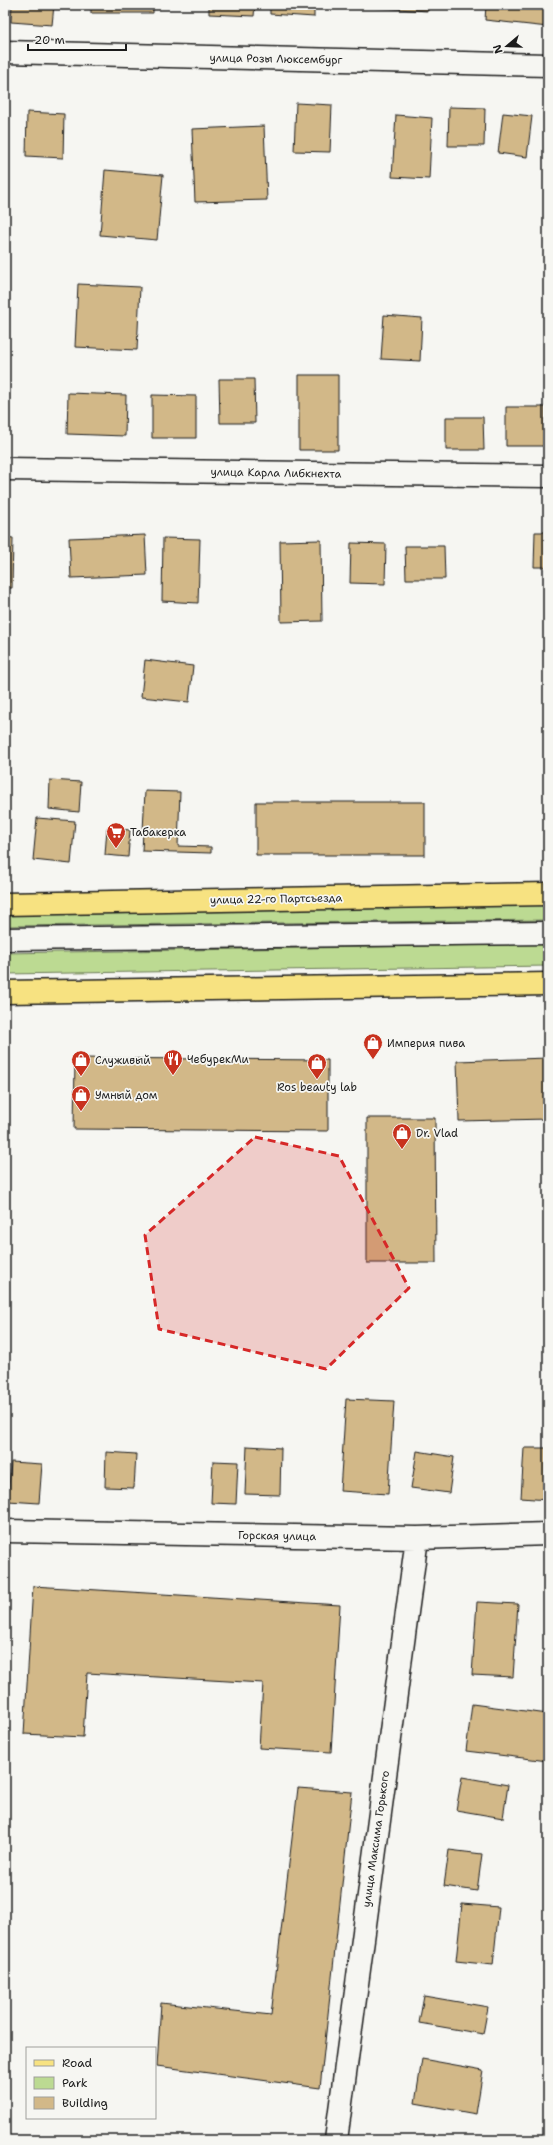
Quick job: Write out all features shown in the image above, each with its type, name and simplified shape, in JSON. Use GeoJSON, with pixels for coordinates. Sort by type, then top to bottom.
{"type":"FeatureCollection","features":[{"type":"Feature","properties":{"kind":"main road","name":"улица 22-го Партсъезда"},"geometry":{"type":"LineString","coordinates":[[5,904],[548,894]]}},
{"type":"Feature","properties":{"kind":"main road"},"geometry":{"type":"LineString","coordinates":[[5,992],[548,984]]}},
{"type":"Feature","properties":{"kind":"street","name":"улица Розы Люксембург"},"geometry":{"type":"LineString","coordinates":[[5,52],[548,65]]}},
{"type":"Feature","properties":{"kind":"street","name":"улица Карла Либкнехта"},"geometry":{"type":"LineString","coordinates":[[5,469],[548,476]]}},
{"type":"Feature","properties":{"kind":"street"},"geometry":{"type":"LineString","coordinates":[[5,939],[548,933]]}},
{"type":"Feature","properties":{"kind":"street","name":"Горская улица"},"geometry":{"type":"LineString","coordinates":[[5,1531],[416,1538],[548,1534]]}},
{"type":"Feature","properties":{"kind":"street","name":"улица Максима Горького"},"geometry":{"type":"LineString","coordinates":[[336,2140],[416,1538]]}},
{"type":"Feature","properties":{"kind":"highlighted area"},"geometry":{"type":"Polygon","coordinates":[[[255,1137],[339,1156],[409,1288],[326,1369],[159,1329],[145,1235],[255,1137]]]}},
{"type":"Feature","properties":{"kind":"green space"},"geometry":{"type":"Polygon","coordinates":[[[548,902],[548,920],[5,926],[5,911],[548,902]]]}},
{"type":"Feature","properties":{"kind":"green space"},"geometry":{"type":"Polygon","coordinates":[[[548,944],[548,966],[5,974],[5,953],[548,944]]]}},
{"type":"Feature","properties":{"kind":"building"},"geometry":{"type":"Polygon","coordinates":[[[12,5],[54,5],[52,25],[11,22],[12,5]]]}},
{"type":"Feature","properties":{"kind":"building"},"geometry":{"type":"Polygon","coordinates":[[[91,5],[153,5],[153,13],[91,13],[91,5]]]}},
{"type":"Feature","properties":{"kind":"building"},"geometry":{"type":"Polygon","coordinates":[[[209,5],[255,5],[254,16],[209,14],[209,5]]]}},
{"type":"Feature","properties":{"kind":"building"},"geometry":{"type":"Polygon","coordinates":[[[270,5],[314,5],[314,17],[270,14],[270,5]]]}},
{"type":"Feature","properties":{"kind":"building"},"geometry":{"type":"Polygon","coordinates":[[[367,5],[428,5],[428,11],[367,7],[367,5]]]}},
{"type":"Feature","properties":{"kind":"building"},"geometry":{"type":"Polygon","coordinates":[[[486,5],[548,5],[548,27],[485,20],[486,5]]]}},
{"type":"Feature","properties":{"kind":"building"},"geometry":{"type":"Polygon","coordinates":[[[296,103],[332,105],[330,152],[294,151],[296,103]]]}},
{"type":"Feature","properties":{"kind":"building"},"geometry":{"type":"Polygon","coordinates":[[[449,107],[485,108],[484,146],[448,146],[449,107]]]}},
{"type":"Feature","properties":{"kind":"building"},"geometry":{"type":"Polygon","coordinates":[[[27,112],[64,114],[63,158],[26,156],[27,112]]]}},
{"type":"Feature","properties":{"kind":"building"},"geometry":{"type":"Polygon","coordinates":[[[503,113],[532,116],[527,157],[498,153],[503,113]]]}},
{"type":"Feature","properties":{"kind":"building"},"geometry":{"type":"Polygon","coordinates":[[[396,115],[432,118],[429,179],[392,177],[396,115]]]}},
{"type":"Feature","properties":{"kind":"building"},"geometry":{"type":"Polygon","coordinates":[[[264,126],[267,200],[195,202],[192,129],[264,126]]]}},
{"type":"Feature","properties":{"kind":"building"},"geometry":{"type":"Polygon","coordinates":[[[105,170],[163,175],[157,240],[100,235],[105,170]]]}},
{"type":"Feature","properties":{"kind":"building"},"geometry":{"type":"Polygon","coordinates":[[[78,284],[140,287],[137,350],[75,347],[78,284]]]}},
{"type":"Feature","properties":{"kind":"building"},"geometry":{"type":"Polygon","coordinates":[[[384,315],[422,318],[420,361],[381,359],[384,315]]]}},
{"type":"Feature","properties":{"kind":"building"},"geometry":{"type":"Polygon","coordinates":[[[299,375],[338,375],[338,450],[299,450],[299,375]]]}},
{"type":"Feature","properties":{"kind":"building"},"geometry":{"type":"Polygon","coordinates":[[[219,379],[254,379],[255,423],[220,423],[219,379]]]}},
{"type":"Feature","properties":{"kind":"building"},"geometry":{"type":"Polygon","coordinates":[[[68,393],[126,395],[125,436],[67,434],[68,393]]]}},
{"type":"Feature","properties":{"kind":"building"},"geometry":{"type":"Polygon","coordinates":[[[152,395],[196,396],[196,438],[152,438],[152,395]]]}},
{"type":"Feature","properties":{"kind":"building"},"geometry":{"type":"Polygon","coordinates":[[[506,407],[545,407],[545,446],[506,446],[506,407]]]}},
{"type":"Feature","properties":{"kind":"building"},"geometry":{"type":"Polygon","coordinates":[[[446,417],[483,417],[484,450],[446,450],[446,417]]]}},
{"type":"Feature","properties":{"kind":"building"},"geometry":{"type":"Polygon","coordinates":[[[535,532],[548,532],[548,567],[534,567],[535,532]]]}},
{"type":"Feature","properties":{"kind":"building"},"geometry":{"type":"Polygon","coordinates":[[[145,535],[147,575],[71,578],[69,538],[145,535]]]}},
{"type":"Feature","properties":{"kind":"building"},"geometry":{"type":"Polygon","coordinates":[[[5,537],[13,538],[12,588],[5,588],[5,537]]]}},
{"type":"Feature","properties":{"kind":"building"},"geometry":{"type":"Polygon","coordinates":[[[163,538],[200,539],[198,603],[162,601],[163,538]]]}},
{"type":"Feature","properties":{"kind":"building"},"geometry":{"type":"Polygon","coordinates":[[[321,540],[322,621],[281,622],[280,541],[321,540]]]}},
{"type":"Feature","properties":{"kind":"building"},"geometry":{"type":"Polygon","coordinates":[[[351,543],[386,544],[385,584],[350,583],[351,543]]]}},
{"type":"Feature","properties":{"kind":"building"},"geometry":{"type":"Polygon","coordinates":[[[405,546],[444,546],[445,579],[406,579],[405,546]]]}},
{"type":"Feature","properties":{"kind":"building"},"geometry":{"type":"Polygon","coordinates":[[[145,660],[193,666],[189,702],[141,697],[145,660]]]}},
{"type":"Feature","properties":{"kind":"building"},"geometry":{"type":"Polygon","coordinates":[[[50,780],[81,782],[79,812],[49,809],[50,780]]]}},
{"type":"Feature","properties":{"kind":"building"},"geometry":{"type":"Polygon","coordinates":[[[145,791],[180,792],[178,846],[211,847],[211,853],[142,851],[145,791]]]}},
{"type":"Feature","properties":{"kind":"building"},"geometry":{"type":"Polygon","coordinates":[[[256,802],[425,802],[425,855],[256,855],[256,802]]]}},
{"type":"Feature","properties":{"kind":"building"},"geometry":{"type":"Polygon","coordinates":[[[37,818],[75,821],[71,864],[33,860],[37,818]]]}},
{"type":"Feature","properties":{"kind":"building"},"geometry":{"type":"Polygon","coordinates":[[[107,828],[130,830],[128,857],[105,855],[107,828]]]}},
{"type":"Feature","properties":{"kind":"building"},"geometry":{"type":"Polygon","coordinates":[[[75,1058],[328,1060],[328,1131],[74,1129],[75,1058]]]}},
{"type":"Feature","properties":{"kind":"building"},"geometry":{"type":"Polygon","coordinates":[[[548,1058],[548,1119],[459,1121],[457,1061],[548,1058]]]}},
{"type":"Feature","properties":{"kind":"building"},"geometry":{"type":"Polygon","coordinates":[[[367,1118],[435,1118],[436,1263],[367,1263],[367,1118]]]}},
{"type":"Feature","properties":{"kind":"building"},"geometry":{"type":"Polygon","coordinates":[[[346,1399],[394,1401],[388,1494],[340,1491],[346,1399]]]}},
{"type":"Feature","properties":{"kind":"building"},"geometry":{"type":"Polygon","coordinates":[[[247,1446],[281,1448],[280,1495],[245,1494],[247,1446]]]}},
{"type":"Feature","properties":{"kind":"building"},"geometry":{"type":"Polygon","coordinates":[[[524,1448],[548,1448],[548,1500],[521,1498],[524,1448]]]}},
{"type":"Feature","properties":{"kind":"building"},"geometry":{"type":"Polygon","coordinates":[[[417,1451],[454,1457],[449,1493],[411,1488],[417,1451]]]}},
{"type":"Feature","properties":{"kind":"building"},"geometry":{"type":"Polygon","coordinates":[[[106,1452],[136,1454],[134,1488],[105,1487],[106,1452]]]}},
{"type":"Feature","properties":{"kind":"building"},"geometry":{"type":"Polygon","coordinates":[[[213,1461],[238,1462],[236,1504],[211,1503],[213,1461]]]}},
{"type":"Feature","properties":{"kind":"building"},"geometry":{"type":"Polygon","coordinates":[[[11,1462],[42,1464],[39,1503],[8,1501],[11,1462]]]}},
{"type":"Feature","properties":{"kind":"building"},"geometry":{"type":"Polygon","coordinates":[[[33,1586],[340,1605],[331,1752],[259,1748],[263,1683],[87,1673],[83,1737],[24,1734],[33,1586]]]}},
{"type":"Feature","properties":{"kind":"building"},"geometry":{"type":"Polygon","coordinates":[[[477,1602],[518,1604],[513,1677],[472,1675],[477,1602]]]}},
{"type":"Feature","properties":{"kind":"building"},"geometry":{"type":"Polygon","coordinates":[[[472,1704],[548,1714],[548,1761],[466,1751],[472,1704]]]}},
{"type":"Feature","properties":{"kind":"building"},"geometry":{"type":"Polygon","coordinates":[[[462,1777],[508,1785],[503,1818],[456,1810],[462,1777]]]}},
{"type":"Feature","properties":{"kind":"building"},"geometry":{"type":"Polygon","coordinates":[[[298,1788],[352,1792],[320,2088],[157,2066],[161,2003],[271,2015],[298,1788]]]}},
{"type":"Feature","properties":{"kind":"building"},"geometry":{"type":"Polygon","coordinates":[[[449,1850],[482,1854],[477,1891],[444,1886],[449,1850]]]}},
{"type":"Feature","properties":{"kind":"building"},"geometry":{"type":"Polygon","coordinates":[[[462,1904],[499,1907],[493,1965],[456,1961],[462,1904]]]}},
{"type":"Feature","properties":{"kind":"building"},"geometry":{"type":"Polygon","coordinates":[[[424,1996],[488,2007],[483,2034],[419,2023],[424,1996]]]}},
{"type":"Feature","properties":{"kind":"building"},"geometry":{"type":"Polygon","coordinates":[[[422,2059],[483,2070],[476,2114],[415,2103],[422,2059]]]}},
{"type":"Feature","properties":{"kind":"place","name":"Табакерка"},"geometry":{"type":"Point","coordinates":[116,849]}},
{"type":"Feature","properties":{"kind":"place","name":"Империя пива"},"geometry":{"type":"Point","coordinates":[373,1060]}},
{"type":"Feature","properties":{"kind":"place","name":"ЧебурекМи"},"geometry":{"type":"Point","coordinates":[173,1076]}},
{"type":"Feature","properties":{"kind":"place","name":"Служивый"},"geometry":{"type":"Point","coordinates":[81,1077]}},
{"type":"Feature","properties":{"kind":"place","name":"Ros beauty lab"},"geometry":{"type":"Point","coordinates":[317,1080]}},
{"type":"Feature","properties":{"kind":"place","name":"Умный дом"},"geometry":{"type":"Point","coordinates":[81,1112]}},
{"type":"Feature","properties":{"kind":"place","name":"Dr. Vlad"},"geometry":{"type":"Point","coordinates":[402,1150]}}]}
